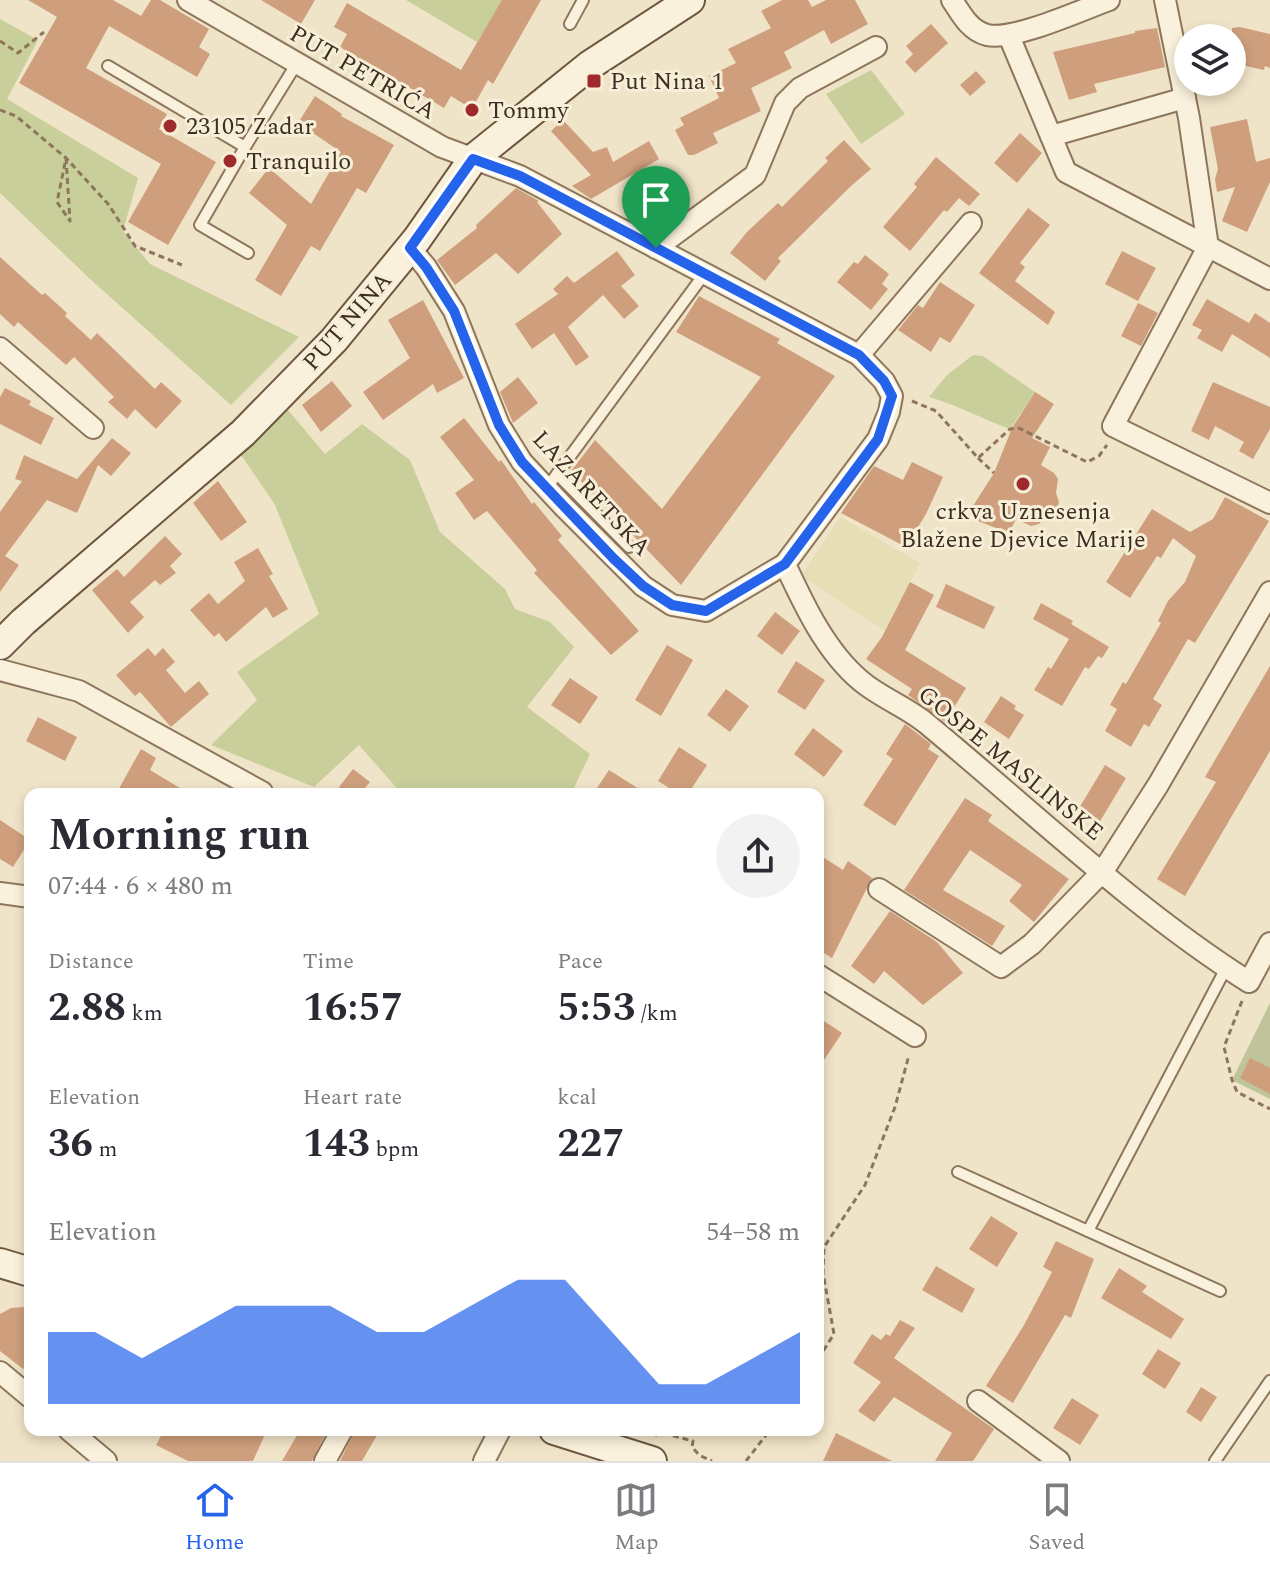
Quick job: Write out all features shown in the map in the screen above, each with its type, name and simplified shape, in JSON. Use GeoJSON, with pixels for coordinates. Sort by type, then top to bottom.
{"type":"FeatureCollection","features":[{"type":"Feature","properties":{"kind":"main road","name":"PUT NINA"},"geometry":{"type":"LineString","coordinates":[[0,645],[243,433],[334,340],[410,248],[473,159],[590,65],[690,0]]}},
{"type":"Feature","properties":{"kind":"main road"},"geometry":{"type":"LineString","coordinates":[[0,1263],[24,1270]]}},
{"type":"Feature","properties":{"kind":"main road"},"geometry":{"type":"LineString","coordinates":[[583,1436],[652,1450]]}},
{"type":"Feature","properties":{"kind":"street","name":"PUT PETRIĆA"},"geometry":{"type":"LineString","coordinates":[[188,0],[442,147],[473,159]]}},
{"type":"Feature","properties":{"kind":"street"},"geometry":{"type":"LineString","coordinates":[[952,0],[965,21],[985,35],[1009,36],[1109,0]]}},
{"type":"Feature","properties":{"kind":"street"},"geometry":{"type":"LineString","coordinates":[[1165,0],[1185,98],[1208,247],[1113,426],[1270,503]]}},
{"type":"Feature","properties":{"kind":"street"},"geometry":{"type":"LineString","coordinates":[[1009,36],[1066,172],[1270,279]]}},
{"type":"Feature","properties":{"kind":"street"},"geometry":{"type":"LineString","coordinates":[[656,248],[755,175],[785,103],[800,88],[876,47]]}},
{"type":"Feature","properties":{"kind":"street"},"geometry":{"type":"LineString","coordinates":[[1051,136],[1185,98]]}},
{"type":"Feature","properties":{"kind":"street"},"geometry":{"type":"LineString","coordinates":[[473,159],[520,176],[859,355],[884,381],[892,396],[878,439],[785,564]]}},
{"type":"Feature","properties":{"kind":"street"},"geometry":{"type":"LineString","coordinates":[[859,355],[971,223]]}},
{"type":"Feature","properties":{"kind":"street","name":"LAZARETSKA"},"geometry":{"type":"LineString","coordinates":[[410,248],[454,311],[499,425],[522,462],[552,481],[633,577],[672,605],[706,611],[785,564]]}},
{"type":"Feature","properties":{"kind":"street"},"geometry":{"type":"LineString","coordinates":[[0,348],[93,428]]}},
{"type":"Feature","properties":{"kind":"street","name":"GOSPE MASLINSKE"},"geometry":{"type":"LineString","coordinates":[[785,564],[827,641],[861,681],[923,720],[1103,871],[1226,968],[1249,982]]}},
{"type":"Feature","properties":{"kind":"street"},"geometry":{"type":"LineString","coordinates":[[879,889],[1001,967],[1032,944],[1103,871],[1158,785],[1270,592]]}},
{"type":"Feature","properties":{"kind":"street"},"geometry":{"type":"LineString","coordinates":[[0,670],[79,691],[255,788]]}},
{"type":"Feature","properties":{"kind":"street"},"geometry":{"type":"LineString","coordinates":[[0,893],[24,896]]}},
{"type":"Feature","properties":{"kind":"street"},"geometry":{"type":"LineString","coordinates":[[1249,982],[1270,943]]}},
{"type":"Feature","properties":{"kind":"street"},"geometry":{"type":"LineString","coordinates":[[824,979],[915,1036]]}},
{"type":"Feature","properties":{"kind":"street"},"geometry":{"type":"LineString","coordinates":[[0,1372],[24,1392]]}},
{"type":"Feature","properties":{"kind":"street"},"geometry":{"type":"LineString","coordinates":[[978,1401],[1059,1461]]}},
{"type":"Feature","properties":{"kind":"street"},"geometry":{"type":"LineString","coordinates":[[76,1436],[106,1461]]}},
{"type":"Feature","properties":{"kind":"street"},"geometry":{"type":"LineString","coordinates":[[325,1461],[339,1436]]}},
{"type":"Feature","properties":{"kind":"street"},"geometry":{"type":"LineString","coordinates":[[484,1461],[497,1436]]}},
{"type":"Feature","properties":{"kind":"lane"},"geometry":{"type":"LineString","coordinates":[[570,24],[583,0]]}},
{"type":"Feature","properties":{"kind":"lane"},"geometry":{"type":"LineString","coordinates":[[248,253],[200,225],[297,63]]}},
{"type":"Feature","properties":{"kind":"lane"},"geometry":{"type":"LineString","coordinates":[[108,66],[245,147]]}},
{"type":"Feature","properties":{"kind":"lane"},"geometry":{"type":"LineString","coordinates":[[629,547],[552,481],[705,273]]}},
{"type":"Feature","properties":{"kind":"lane"},"geometry":{"type":"LineString","coordinates":[[1088,1231],[1226,968]]}},
{"type":"Feature","properties":{"kind":"lane"},"geometry":{"type":"LineString","coordinates":[[958,1172],[1220,1291]]}},
{"type":"Feature","properties":{"kind":"lane"},"geometry":{"type":"LineString","coordinates":[[1215,1461],[1270,1381]]}},
{"type":"Feature","properties":{"kind":"path"},"geometry":{"type":"LineString","coordinates":[[0,41],[18,53],[44,32]]}},
{"type":"Feature","properties":{"kind":"path"},"geometry":{"type":"LineString","coordinates":[[0,110],[16,116],[66,158],[109,205],[135,246],[182,265]]}},
{"type":"Feature","properties":{"kind":"path"},"geometry":{"type":"LineString","coordinates":[[66,158],[68,189],[70,221],[57,202],[66,158]]}},
{"type":"Feature","properties":{"kind":"path"},"geometry":{"type":"LineString","coordinates":[[892,396],[936,411],[994,473]]}},
{"type":"Feature","properties":{"kind":"path"},"geometry":{"type":"LineString","coordinates":[[978,458],[1010,429],[1019,428],[1087,462],[1099,456],[1118,428]]}},
{"type":"Feature","properties":{"kind":"path"},"geometry":{"type":"LineString","coordinates":[[1249,982],[1224,1047],[1237,1092],[1270,1109]]}},
{"type":"Feature","properties":{"kind":"path"},"geometry":{"type":"LineString","coordinates":[[824,1247],[865,1185],[895,1107],[915,1036]]}},
{"type":"Feature","properties":{"kind":"path"},"geometry":{"type":"LineString","coordinates":[[824,1279],[834,1334],[824,1350]]}},
{"type":"Feature","properties":{"kind":"path"},"geometry":{"type":"LineString","coordinates":[[674,1436],[693,1441],[692,1447],[699,1455],[712,1461]]}},
{"type":"Feature","properties":{"kind":"path"},"geometry":{"type":"LineString","coordinates":[[746,1461],[765,1436]]}},
{"type":"Feature","properties":{"kind":"shaded area"},"geometry":{"type":"Polygon","coordinates":[[[840,517],[920,563],[885,631],[801,576],[840,517]]]}},
{"type":"Feature","properties":{"kind":"green space"},"geometry":{"type":"Polygon","coordinates":[[[406,0],[504,0],[477,42],[406,0]]]}},
{"type":"Feature","properties":{"kind":"green space"},"geometry":{"type":"Polygon","coordinates":[[[0,19],[38,40],[7,99],[138,178],[123,231],[150,264],[299,337],[231,405],[89,278],[0,193],[0,19]]]}},
{"type":"Feature","properties":{"kind":"green space"},"geometry":{"type":"Polygon","coordinates":[[[871,70],[905,114],[861,144],[826,94],[871,70]]]}},
{"type":"Feature","properties":{"kind":"green space"},"geometry":{"type":"Polygon","coordinates":[[[973,355],[983,356],[1035,392],[1010,429],[929,397],[947,375],[973,355]]]}},
{"type":"Feature","properties":{"kind":"green space"},"geometry":{"type":"Polygon","coordinates":[[[288,410],[325,454],[362,424],[410,460],[440,532],[505,589],[515,609],[550,622],[574,647],[527,707],[590,754],[574,788],[397,788],[359,745],[314,787],[211,745],[257,700],[237,672],[319,614],[275,505],[239,452],[288,410]]]}},
{"type":"Feature","properties":{"kind":"green space"},"geometry":{"type":"Polygon","coordinates":[[[1270,1003],[1270,1099],[1232,1080],[1270,1003]]]}},
{"type":"Feature","properties":{"kind":"building"},"geometry":{"type":"Polygon","coordinates":[[[28,0],[113,0],[141,16],[151,0],[160,0],[209,29],[199,47],[210,54],[197,77],[109,26],[86,68],[167,114],[159,129],[216,162],[168,245],[128,222],[161,164],[19,83],[57,17],[28,0]]]}},
{"type":"Feature","properties":{"kind":"building"},"geometry":{"type":"Polygon","coordinates":[[[261,0],[315,0],[301,24],[261,0]]]}},
{"type":"Feature","properties":{"kind":"building"},"geometry":{"type":"Polygon","coordinates":[[[502,0],[541,0],[493,84],[488,80],[472,109],[451,96],[444,108],[340,47],[347,34],[334,27],[347,3],[461,70],[502,0]]]}},
{"type":"Feature","properties":{"kind":"building"},"geometry":{"type":"Polygon","coordinates":[[[782,0],[808,0],[812,7],[826,0],[855,0],[868,24],[831,44],[824,30],[784,52],[792,68],[751,88],[761,111],[713,133],[718,143],[688,155],[675,130],[684,125],[680,118],[719,98],[709,76],[736,63],[728,49],[771,28],[761,11],[782,0]]]}},
{"type":"Feature","properties":{"kind":"building"},"geometry":{"type":"Polygon","coordinates":[[[931,24],[948,43],[915,73],[905,62],[913,54],[906,46],[931,24]]]}},
{"type":"Feature","properties":{"kind":"building"},"geometry":{"type":"Polygon","coordinates":[[[1157,28],[1165,67],[1094,84],[1097,92],[1069,100],[1053,52],[1157,28]]]}},
{"type":"Feature","properties":{"kind":"building"},"geometry":{"type":"Polygon","coordinates":[[[1246,28],[1270,34],[1270,68],[1265,66],[1264,70],[1246,66],[1246,28]]]}},
{"type":"Feature","properties":{"kind":"building"},"geometry":{"type":"Polygon","coordinates":[[[976,71],[986,82],[970,96],[960,85],[976,71]]]}},
{"type":"Feature","properties":{"kind":"building"},"geometry":{"type":"Polygon","coordinates":[[[315,96],[341,116],[394,145],[366,193],[357,188],[320,251],[311,246],[281,296],[255,280],[287,225],[249,193],[269,168],[311,204],[341,152],[298,123],[315,96]]]}},
{"type":"Feature","properties":{"kind":"building"},"geometry":{"type":"Polygon","coordinates":[[[1247,119],[1256,162],[1270,158],[1270,182],[1247,232],[1222,221],[1235,187],[1217,192],[1215,179],[1218,169],[1210,127],[1247,119]]]}},
{"type":"Feature","properties":{"kind":"building"},"geometry":{"type":"Polygon","coordinates":[[[563,120],[593,152],[607,147],[613,162],[649,141],[659,159],[591,199],[572,186],[591,175],[551,131],[563,120]]]}},
{"type":"Feature","properties":{"kind":"building"},"geometry":{"type":"Polygon","coordinates":[[[1020,133],[1042,153],[1017,183],[994,163],[1020,133]]]}},
{"type":"Feature","properties":{"kind":"building"},"geometry":{"type":"Polygon","coordinates":[[[844,140],[871,169],[778,258],[781,261],[765,281],[730,253],[778,203],[782,207],[828,161],[825,158],[844,140]]]}},
{"type":"Feature","properties":{"kind":"building"},"geometry":{"type":"Polygon","coordinates":[[[936,157],[980,194],[969,206],[959,198],[947,212],[944,210],[910,251],[883,227],[917,187],[914,184],[936,157]]]}},
{"type":"Feature","properties":{"kind":"building"},"geometry":{"type":"Polygon","coordinates":[[[516,188],[539,201],[562,234],[518,274],[496,253],[455,285],[437,260],[477,228],[476,225],[516,188]]]}},
{"type":"Feature","properties":{"kind":"building"},"geometry":{"type":"Polygon","coordinates":[[[1028,208],[1050,225],[1020,263],[1025,267],[1015,281],[1055,312],[1048,325],[979,273],[1028,208]]]}},
{"type":"Feature","properties":{"kind":"building"},"geometry":{"type":"Polygon","coordinates":[[[617,251],[635,275],[621,286],[639,306],[624,319],[603,295],[568,327],[589,357],[576,366],[554,333],[532,349],[515,324],[558,294],[553,289],[567,276],[574,283],[617,251]]]}},
{"type":"Feature","properties":{"kind":"building"},"geometry":{"type":"Polygon","coordinates":[[[1122,251],[1156,268],[1138,301],[1105,284],[1122,251]]]}},
{"type":"Feature","properties":{"kind":"building"},"geometry":{"type":"Polygon","coordinates":[[[865,255],[889,274],[882,284],[888,289],[871,310],[837,282],[854,262],[858,264],[865,255]]]}},
{"type":"Feature","properties":{"kind":"building"},"geometry":{"type":"Polygon","coordinates":[[[0,257],[67,313],[65,316],[91,340],[97,333],[155,389],[161,382],[182,401],[156,429],[135,409],[127,419],[108,402],[114,397],[74,357],[66,365],[18,322],[14,327],[0,314],[0,257]]]}},
{"type":"Feature","properties":{"kind":"building"},"geometry":{"type":"Polygon","coordinates":[[[940,282],[975,305],[950,343],[940,337],[931,352],[898,330],[918,305],[923,308],[940,282]]]}},
{"type":"Feature","properties":{"kind":"building"},"geometry":{"type":"Polygon","coordinates":[[[699,296],[780,339],[777,343],[835,376],[681,585],[571,471],[595,440],[662,509],[761,377],[676,332],[699,296]]]}},
{"type":"Feature","properties":{"kind":"building"},"geometry":{"type":"Polygon","coordinates":[[[1207,299],[1249,323],[1255,313],[1270,323],[1270,358],[1232,334],[1222,352],[1197,338],[1202,330],[1192,325],[1207,299]]]}},
{"type":"Feature","properties":{"kind":"building"},"geometry":{"type":"Polygon","coordinates":[[[423,300],[464,378],[437,393],[433,384],[383,420],[363,392],[410,358],[388,320],[423,300]]]}},
{"type":"Feature","properties":{"kind":"building"},"geometry":{"type":"Polygon","coordinates":[[[1138,303],[1158,313],[1141,346],[1121,336],[1138,303]]]}},
{"type":"Feature","properties":{"kind":"building"},"geometry":{"type":"Polygon","coordinates":[[[518,377],[538,403],[513,423],[500,392],[518,377]]]}},
{"type":"Feature","properties":{"kind":"building"},"geometry":{"type":"Polygon","coordinates":[[[332,381],[352,406],[321,432],[302,405],[332,381]]]}},
{"type":"Feature","properties":{"kind":"building"},"geometry":{"type":"Polygon","coordinates":[[[1213,382],[1270,407],[1270,429],[1253,459],[1239,451],[1244,442],[1215,426],[1209,440],[1191,431],[1213,382]]]}},
{"type":"Feature","properties":{"kind":"building"},"geometry":{"type":"Polygon","coordinates":[[[5,388],[31,401],[29,405],[54,418],[41,445],[0,424],[0,397],[5,388]]]}},
{"type":"Feature","properties":{"kind":"building","name":"crkva Uznesenja Blažene Djevice Marije"},"geometry":{"type":"Polygon","coordinates":[[[1035,392],[1054,404],[1032,438],[1050,447],[1041,465],[1058,479],[1056,493],[1059,502],[1057,509],[1039,524],[1031,526],[1016,519],[1009,533],[978,521],[981,514],[971,509],[994,473],[1012,428],[1035,392]]]}},
{"type":"Feature","properties":{"kind":"building"},"geometry":{"type":"Polygon","coordinates":[[[464,418],[499,462],[501,460],[532,504],[534,502],[562,536],[558,540],[639,631],[611,655],[534,573],[537,570],[487,511],[474,520],[455,493],[474,480],[440,437],[464,418]]]}},
{"type":"Feature","properties":{"kind":"building"},"geometry":{"type":"Polygon","coordinates":[[[112,438],[131,453],[111,476],[98,465],[77,513],[47,500],[5,556],[19,565],[0,592],[0,512],[22,481],[15,479],[24,455],[77,479],[112,438]]]}},
{"type":"Feature","properties":{"kind":"building"},"geometry":{"type":"Polygon","coordinates":[[[912,462],[943,477],[906,547],[841,513],[874,466],[903,480],[912,462]]]}},
{"type":"Feature","properties":{"kind":"building"},"geometry":{"type":"Polygon","coordinates":[[[218,481],[247,522],[221,541],[193,503],[218,481]]]}},
{"type":"Feature","properties":{"kind":"building"},"geometry":{"type":"Polygon","coordinates":[[[1225,497],[1269,521],[1195,643],[1188,639],[1153,699],[1162,705],[1149,727],[1144,724],[1131,747],[1105,731],[1117,709],[1110,705],[1123,682],[1126,684],[1161,623],[1158,621],[1168,601],[1185,582],[1196,556],[1173,538],[1161,558],[1157,556],[1130,598],[1106,582],[1152,509],[1190,532],[1213,519],[1225,497]]]}},
{"type":"Feature","properties":{"kind":"building"},"geometry":{"type":"Polygon","coordinates":[[[165,536],[182,554],[170,566],[176,573],[160,585],[155,580],[130,602],[144,617],[128,633],[92,590],[117,569],[124,577],[165,536]]]}},
{"type":"Feature","properties":{"kind":"building"},"geometry":{"type":"Polygon","coordinates":[[[258,548],[273,574],[269,576],[288,609],[273,618],[266,607],[226,642],[219,633],[214,637],[190,610],[209,593],[218,604],[245,581],[234,562],[258,548]]]}},
{"type":"Feature","properties":{"kind":"building"},"geometry":{"type":"Polygon","coordinates":[[[910,582],[934,595],[905,650],[966,688],[945,722],[908,695],[912,689],[866,659],[882,637],[910,582]]]}},
{"type":"Feature","properties":{"kind":"building"},"geometry":{"type":"Polygon","coordinates":[[[946,584],[995,607],[984,629],[936,607],[946,584]]]}},
{"type":"Feature","properties":{"kind":"building"},"geometry":{"type":"Polygon","coordinates":[[[1041,603],[1109,647],[1089,669],[1085,667],[1062,706],[1034,690],[1069,639],[1033,619],[1041,603]]]}},
{"type":"Feature","properties":{"kind":"building"},"geometry":{"type":"Polygon","coordinates":[[[775,612],[800,631],[782,655],[757,636],[775,612]]]}},
{"type":"Feature","properties":{"kind":"building"},"geometry":{"type":"Polygon","coordinates":[[[667,645],[693,660],[661,716],[635,700],[667,645]]]}},
{"type":"Feature","properties":{"kind":"building"},"geometry":{"type":"Polygon","coordinates":[[[148,648],[155,656],[163,648],[175,662],[166,670],[185,693],[199,681],[209,694],[171,727],[140,692],[135,696],[116,675],[148,648]]]}},
{"type":"Feature","properties":{"kind":"building"},"geometry":{"type":"Polygon","coordinates":[[[796,661],[825,680],[805,710],[777,692],[796,661]]]}},
{"type":"Feature","properties":{"kind":"building"},"geometry":{"type":"Polygon","coordinates":[[[1270,666],[1270,751],[1185,896],[1157,879],[1216,782],[1205,777],[1270,666]]]}},
{"type":"Feature","properties":{"kind":"building"},"geometry":{"type":"Polygon","coordinates":[[[570,678],[598,697],[580,724],[551,705],[570,678]]]}},
{"type":"Feature","properties":{"kind":"building"},"geometry":{"type":"Polygon","coordinates":[[[726,689],[749,706],[730,732],[707,715],[726,689]]]}},
{"type":"Feature","properties":{"kind":"building"},"geometry":{"type":"Polygon","coordinates":[[[1001,696],[1024,715],[1009,739],[984,722],[1001,696]]]}},
{"type":"Feature","properties":{"kind":"building"},"geometry":{"type":"Polygon","coordinates":[[[38,717],[77,737],[65,761],[26,741],[38,717]]]}},
{"type":"Feature","properties":{"kind":"building"},"geometry":{"type":"Polygon","coordinates":[[[905,724],[931,744],[928,749],[939,756],[895,826],[863,805],[893,759],[886,754],[905,724]]]}},
{"type":"Feature","properties":{"kind":"building"},"geometry":{"type":"Polygon","coordinates":[[[813,728],[843,751],[824,777],[794,754],[813,728]]]}},
{"type":"Feature","properties":{"kind":"building"},"geometry":{"type":"Polygon","coordinates":[[[679,747],[707,765],[692,788],[669,788],[658,781],[679,747]]]}},
{"type":"Feature","properties":{"kind":"building"},"geometry":{"type":"Polygon","coordinates":[[[141,749],[156,758],[150,770],[180,788],[119,788],[141,749]]]}},
{"type":"Feature","properties":{"kind":"building"},"geometry":{"type":"Polygon","coordinates":[[[1105,765],[1126,778],[1099,823],[1078,810],[1105,765]]]}},
{"type":"Feature","properties":{"kind":"building"},"geometry":{"type":"Polygon","coordinates":[[[353,769],[370,782],[365,788],[339,787],[353,769]]]}},
{"type":"Feature","properties":{"kind":"building"},"geometry":{"type":"Polygon","coordinates":[[[609,770],[638,788],[597,788],[609,770]]]}},
{"type":"Feature","properties":{"kind":"building"},"geometry":{"type":"Polygon","coordinates":[[[965,798],[992,815],[988,821],[1069,879],[1034,922],[1009,901],[1022,885],[970,850],[943,890],[1005,926],[992,946],[904,890],[965,798]]]}},
{"type":"Feature","properties":{"kind":"building"},"geometry":{"type":"Polygon","coordinates":[[[0,820],[24,836],[24,850],[13,867],[0,859],[0,820]]]}},
{"type":"Feature","properties":{"kind":"building"},"geometry":{"type":"Polygon","coordinates":[[[824,858],[843,870],[848,861],[872,878],[832,958],[824,953],[824,858]]]}},
{"type":"Feature","properties":{"kind":"building"},"geometry":{"type":"Polygon","coordinates":[[[890,911],[937,942],[963,973],[923,1005],[884,971],[874,984],[851,966],[890,911]]]}},
{"type":"Feature","properties":{"kind":"building"},"geometry":{"type":"Polygon","coordinates":[[[824,1021],[842,1033],[824,1060],[824,1021]]]}},
{"type":"Feature","properties":{"kind":"building"},"geometry":{"type":"Polygon","coordinates":[[[1250,1058],[1270,1068],[1270,1094],[1240,1078],[1250,1058]]]}},
{"type":"Feature","properties":{"kind":"building"},"geometry":{"type":"Polygon","coordinates":[[[991,1216],[1018,1233],[997,1267],[969,1249],[991,1216]]]}},
{"type":"Feature","properties":{"kind":"building"},"geometry":{"type":"Polygon","coordinates":[[[1056,1241],[1094,1259],[1071,1318],[1065,1315],[1013,1403],[986,1386],[1052,1272],[1043,1267],[1056,1241]]]}},
{"type":"Feature","properties":{"kind":"building"},"geometry":{"type":"Polygon","coordinates":[[[936,1266],[975,1289],[962,1313],[922,1290],[936,1266]]]}},
{"type":"Feature","properties":{"kind":"building"},"geometry":{"type":"Polygon","coordinates":[[[1119,1268],[1147,1286],[1142,1292],[1184,1319],[1171,1339],[1101,1298],[1119,1268]]]}},
{"type":"Feature","properties":{"kind":"building"},"geometry":{"type":"Polygon","coordinates":[[[24,1307],[23,1369],[0,1351],[0,1314],[11,1308],[24,1307]]]}},
{"type":"Feature","properties":{"kind":"building"},"geometry":{"type":"Polygon","coordinates":[[[900,1320],[915,1328],[894,1358],[994,1429],[973,1461],[935,1461],[952,1433],[894,1397],[874,1422],[858,1411],[881,1382],[853,1363],[872,1334],[881,1340],[886,1334],[890,1336],[900,1320]]]}},
{"type":"Feature","properties":{"kind":"building"},"geometry":{"type":"Polygon","coordinates":[[[1158,1349],[1181,1363],[1165,1389],[1142,1374],[1158,1349]]]}},
{"type":"Feature","properties":{"kind":"building"},"geometry":{"type":"Polygon","coordinates":[[[1201,1387],[1217,1397],[1201,1422],[1186,1412],[1201,1387]]]}},
{"type":"Feature","properties":{"kind":"building"},"geometry":{"type":"Polygon","coordinates":[[[1072,1398],[1099,1415],[1080,1445],[1053,1428],[1072,1398]]]}},
{"type":"Feature","properties":{"kind":"building"},"geometry":{"type":"Polygon","coordinates":[[[836,1433],[892,1461],[823,1461],[836,1433]]]}},
{"type":"Feature","properties":{"kind":"building"},"geometry":{"type":"Polygon","coordinates":[[[161,1436],[264,1436],[253,1461],[188,1461],[156,1445],[161,1436]]]}},
{"type":"Feature","properties":{"kind":"building"},"geometry":{"type":"Polygon","coordinates":[[[297,1436],[324,1436],[312,1461],[282,1461],[297,1436]]]}},
{"type":"Feature","properties":{"kind":"building"},"geometry":{"type":"Polygon","coordinates":[[[352,1436],[377,1436],[362,1461],[340,1461],[352,1436]]]}},
{"type":"Feature","properties":{"kind":"place","name":"Put Nina 1"},"geometry":{"type":"Point","coordinates":[594,81]}},
{"type":"Feature","properties":{"kind":"place","name":"Tommy"},"geometry":{"type":"Point","coordinates":[472,110]}},
{"type":"Feature","properties":{"kind":"place","name":"23105 Zadar"},"geometry":{"type":"Point","coordinates":[170,126]}},
{"type":"Feature","properties":{"kind":"place","name":"Tranquilo"},"geometry":{"type":"Point","coordinates":[230,161]}},
{"type":"Feature","properties":{"kind":"place","name":"crkva Uznesenja Blažene Djevice Marije"},"geometry":{"type":"Point","coordinates":[1023,484]}},
{"type":"Feature","properties":{"kind":"route"},"geometry":{"type":"LineString","coordinates":[[473,159],[520,176],[656,248],[859,355],[884,381],[892,396],[878,439],[785,564],[706,611],[672,605],[643,586],[522,462],[499,425],[454,311],[410,248],[473,159]]}}]}
